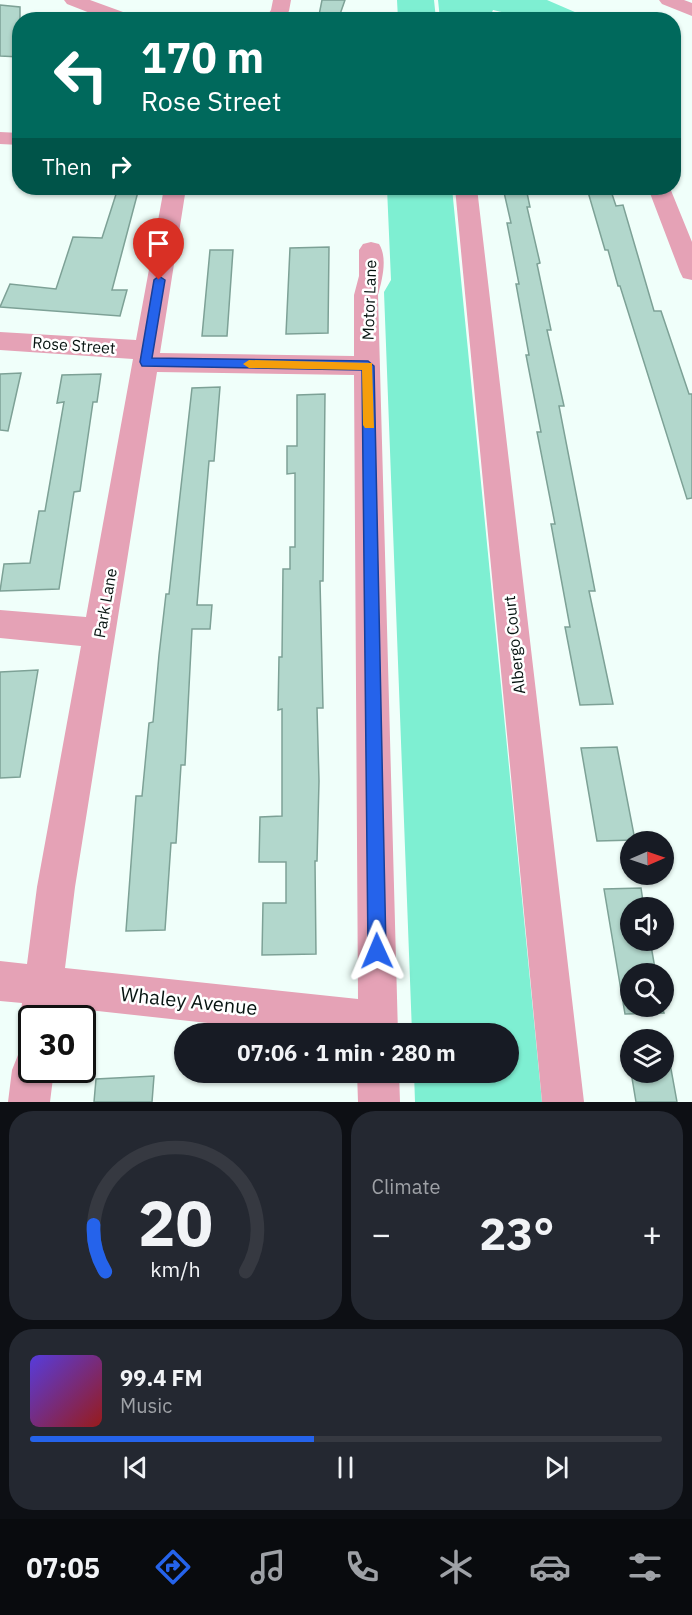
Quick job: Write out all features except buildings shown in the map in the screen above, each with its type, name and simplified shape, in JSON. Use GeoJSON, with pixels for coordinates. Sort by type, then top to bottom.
{"type":"FeatureCollection","features":[{"type":"Feature","properties":{"kind":"street"},"geometry":{"type":"LineString","coordinates":[[73,0],[105,12]]}},
{"type":"Feature","properties":{"kind":"street"},"geometry":{"type":"LineString","coordinates":[[668,0],[692,10]]}},
{"type":"Feature","properties":{"kind":"street","name":"Park Lane"},"geometry":{"type":"LineString","coordinates":[[42,1002],[56,887],[174,195]]}},
{"type":"Feature","properties":{"kind":"street","name":"Albergo Court"},"geometry":{"type":"LineString","coordinates":[[467,195],[562,1102]]}},
{"type":"Feature","properties":{"kind":"street"},"geometry":{"type":"LineString","coordinates":[[662,195],[690,261]]}},
{"type":"Feature","properties":{"kind":"street","name":"Motor Lane"},"geometry":{"type":"LineString","coordinates":[[370,250],[371,276],[366,295],[378,1023]]}},
{"type":"Feature","properties":{"kind":"street","name":"Rose Street"},"geometry":{"type":"LineString","coordinates":[[0,341],[147,356],[368,366]]}},
{"type":"Feature","properties":{"kind":"street"},"geometry":{"type":"LineString","coordinates":[[0,624],[100,633]]}},
{"type":"Feature","properties":{"kind":"street","name":"Whaley Avenue"},"geometry":{"type":"LineString","coordinates":[[0,981],[42,1002],[324,1023]]}},
{"type":"Feature","properties":{"kind":"street"},"geometry":{"type":"LineString","coordinates":[[29,1102],[31,1083]]}},
{"type":"Feature","properties":{"kind":"street"},"geometry":{"type":"LineString","coordinates":[[378,1083],[379,1102]]}},
{"type":"Feature","properties":{"kind":"green space"},"geometry":{"type":"Polygon","coordinates":[[[397,0],[434,0],[435,12],[398,12],[397,0]]]}},
{"type":"Feature","properties":{"kind":"green space"},"geometry":{"type":"Polygon","coordinates":[[[438,0],[547,0],[575,12],[493,10],[492,12],[439,12],[438,0]]]}},
{"type":"Feature","properties":{"kind":"green space"},"geometry":{"type":"Polygon","coordinates":[[[387,195],[453,195],[542,1102],[415,1102],[414,1083],[519,1083],[519,1023],[412,1023],[384,292],[391,280],[387,195]]]}},
{"type":"Feature","properties":{"kind":"slow traffic"},"geometry":{"type":"LineString","coordinates":[[249,364],[368,366],[369,425]]}},
{"type":"Feature","properties":{"kind":"route"},"geometry":{"type":"LineString","coordinates":[[159,280],[146,362],[368,366],[377,951]]}}]}
